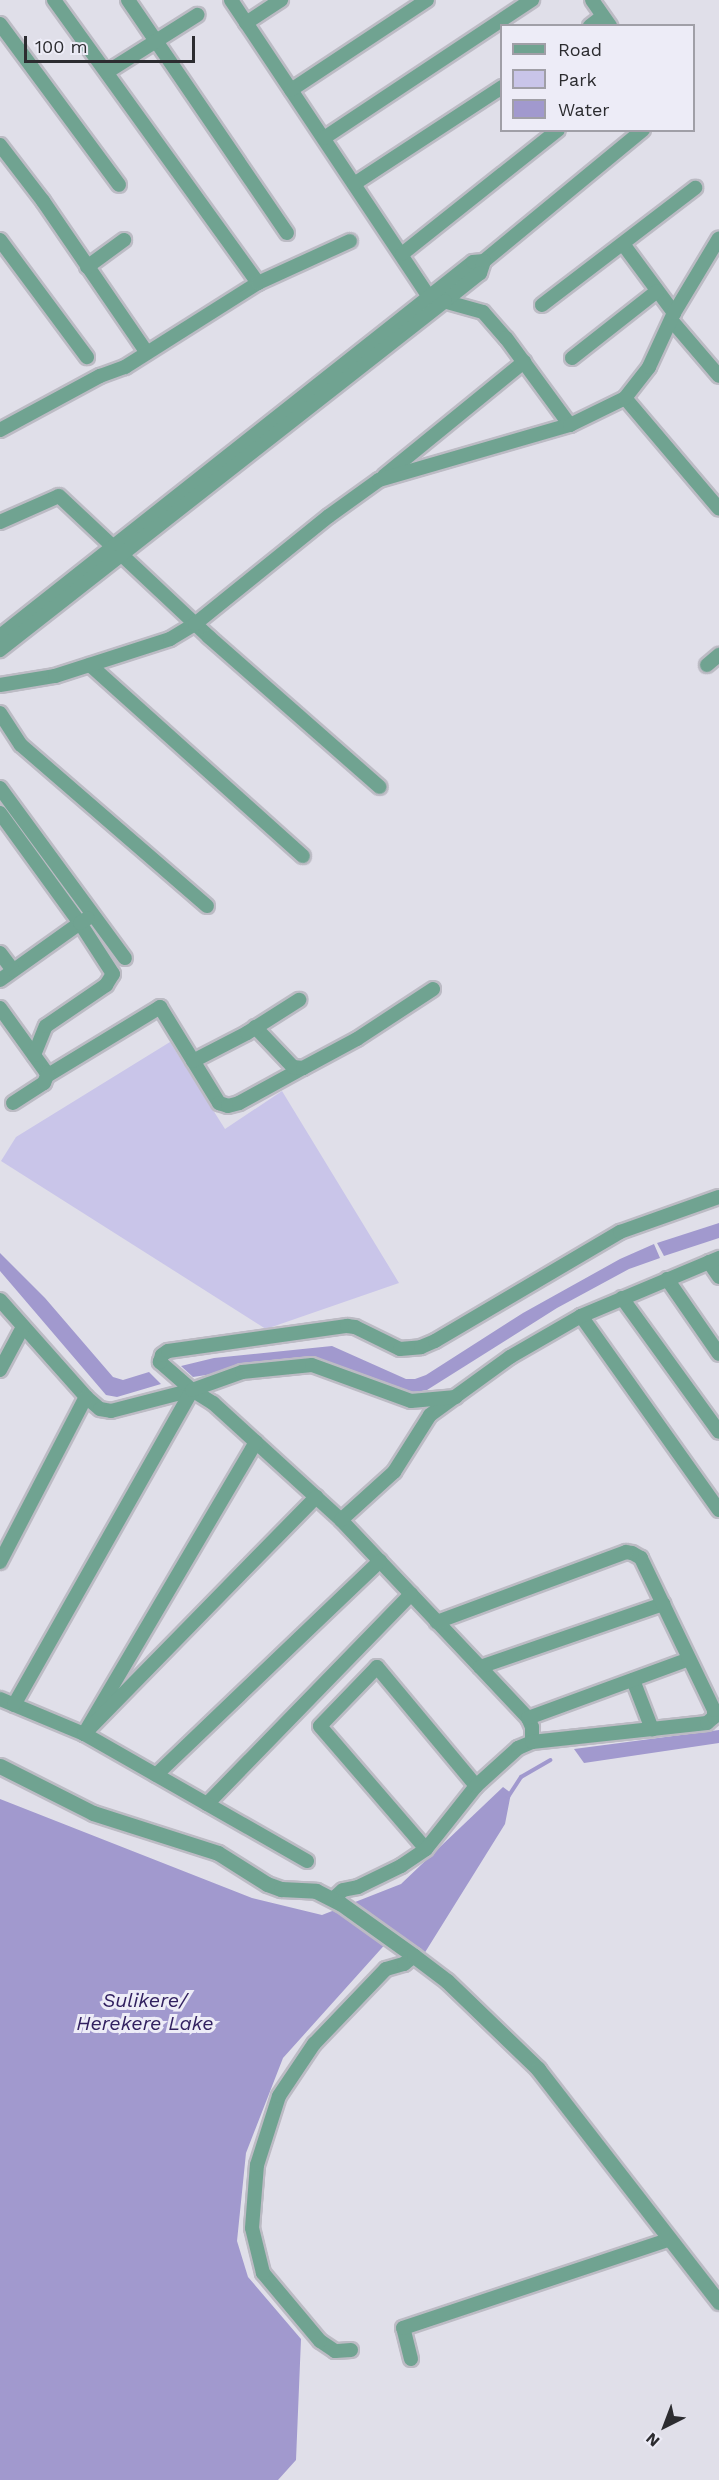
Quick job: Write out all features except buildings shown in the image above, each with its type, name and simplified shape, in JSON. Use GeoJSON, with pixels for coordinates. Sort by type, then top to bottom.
{"type":"FeatureCollection","features":[{"type":"Feature","properties":{"kind":"street"},"geometry":{"type":"LineString","coordinates":[[54,0],[258,283]]}},
{"type":"Feature","properties":{"kind":"street"},"geometry":{"type":"LineString","coordinates":[[128,0],[287,233]]}},
{"type":"Feature","properties":{"kind":"street"},"geometry":{"type":"LineString","coordinates":[[231,0],[429,297],[483,312],[524,362],[570,425]]}},
{"type":"Feature","properties":{"kind":"street"},"geometry":{"type":"LineString","coordinates":[[246,23],[281,0]]}},
{"type":"Feature","properties":{"kind":"street"},"geometry":{"type":"LineString","coordinates":[[291,90],[427,0]]}},
{"type":"Feature","properties":{"kind":"street"},"geometry":{"type":"LineString","coordinates":[[324,138],[532,0]]}},
{"type":"Feature","properties":{"kind":"street"},"geometry":{"type":"LineString","coordinates":[[592,0],[607,21]]}},
{"type":"Feature","properties":{"kind":"street"},"geometry":{"type":"LineString","coordinates":[[106,72],[197,15]]}},
{"type":"Feature","properties":{"kind":"street"},"geometry":{"type":"LineString","coordinates":[[0,24],[119,184]]}},
{"type":"Feature","properties":{"kind":"street"},"geometry":{"type":"LineString","coordinates":[[354,183],[500,88]]}},
{"type":"Feature","properties":{"kind":"street"},"geometry":{"type":"LineString","coordinates":[[402,254],[555,132]]}},
{"type":"Feature","properties":{"kind":"street"},"geometry":{"type":"LineString","coordinates":[[0,636],[118,550],[445,301],[480,273],[484,261],[641,132]]}},
{"type":"Feature","properties":{"kind":"street"},"geometry":{"type":"LineString","coordinates":[[0,145],[43,201],[147,353]]}},
{"type":"Feature","properties":{"kind":"street"},"geometry":{"type":"LineString","coordinates":[[542,305],[695,188]]}},
{"type":"Feature","properties":{"kind":"street"},"geometry":{"type":"LineString","coordinates":[[379,480],[570,425],[625,398],[649,367],[699,268],[719,238]]}},
{"type":"Feature","properties":{"kind":"street"},"geometry":{"type":"LineString","coordinates":[[0,240],[87,357]]}},
{"type":"Feature","properties":{"kind":"street"},"geometry":{"type":"LineString","coordinates":[[87,267],[124,240]]}},
{"type":"Feature","properties":{"kind":"street"},"geometry":{"type":"LineString","coordinates":[[0,430],[147,353],[258,283],[350,241]]}},
{"type":"Feature","properties":{"kind":"street"},"geometry":{"type":"LineString","coordinates":[[623,244],[673,317],[719,376]]}},
{"type":"Feature","properties":{"kind":"street"},"geometry":{"type":"LineString","coordinates":[[0,650],[118,550],[429,297],[473,262],[484,261]]}},
{"type":"Feature","properties":{"kind":"street"},"geometry":{"type":"LineString","coordinates":[[572,358],[657,291]]}},
{"type":"Feature","properties":{"kind":"street"},"geometry":{"type":"LineString","coordinates":[[0,685],[55,676],[170,639],[195,624],[328,516],[379,480],[524,362]]}},
{"type":"Feature","properties":{"kind":"street"},"geometry":{"type":"LineString","coordinates":[[625,398],[719,509]]}},
{"type":"Feature","properties":{"kind":"street"},"geometry":{"type":"LineString","coordinates":[[0,522],[59,496],[195,624],[380,788]]}},
{"type":"Feature","properties":{"kind":"street"},"geometry":{"type":"LineString","coordinates":[[707,665],[719,655]]}},
{"type":"Feature","properties":{"kind":"street"},"geometry":{"type":"LineString","coordinates":[[90,664],[303,855]]}},
{"type":"Feature","properties":{"kind":"street"},"geometry":{"type":"LineString","coordinates":[[0,713],[21,745],[207,906]]}},
{"type":"Feature","properties":{"kind":"street"},"geometry":{"type":"LineString","coordinates":[[0,788],[125,958]]}},
{"type":"Feature","properties":{"kind":"street"},"geometry":{"type":"LineString","coordinates":[[0,813],[80,923],[113,974],[106,985],[46,1026],[34,1055]]}},
{"type":"Feature","properties":{"kind":"street"},"geometry":{"type":"LineString","coordinates":[[0,980],[94,914]]}},
{"type":"Feature","properties":{"kind":"street"},"geometry":{"type":"LineString","coordinates":[[0,952],[13,970]]}},
{"type":"Feature","properties":{"kind":"street"},"geometry":{"type":"LineString","coordinates":[[0,1008],[48,1073],[53,1075],[160,1007],[219,1103],[228,1106],[239,1103],[357,1039],[433,988]]}},
{"type":"Feature","properties":{"kind":"street"},"geometry":{"type":"LineString","coordinates":[[193,1061],[299,1000]]}},
{"type":"Feature","properties":{"kind":"street"},"geometry":{"type":"LineString","coordinates":[[255,1027],[292,1067],[303,1068]]}},
{"type":"Feature","properties":{"kind":"street"},"geometry":{"type":"LineString","coordinates":[[14,1103],[44,1083],[48,1073]]}},
{"type":"Feature","properties":{"kind":"street"},"geometry":{"type":"LineString","coordinates":[[532,1742],[532,1727],[528,1718],[341,1520],[213,1403],[192,1390],[160,1362],[162,1355],[168,1352],[347,1326],[355,1327],[400,1349],[421,1347],[435,1341],[620,1232],[719,1197]]}},
{"type":"Feature","properties":{"kind":"street"},"geometry":{"type":"LineString","coordinates":[[341,1520],[394,1472],[430,1415],[510,1357],[581,1316],[714,1260],[719,1277]]}},
{"type":"Feature","properties":{"kind":"street"},"geometry":{"type":"LineString","coordinates":[[667,1279],[719,1353]]}},
{"type":"Feature","properties":{"kind":"street"},"geometry":{"type":"LineString","coordinates":[[622,1298],[719,1431]]}},
{"type":"Feature","properties":{"kind":"street"},"geometry":{"type":"LineString","coordinates":[[0,1300],[86,1397],[100,1409],[111,1411],[192,1390],[242,1372],[312,1365],[411,1401],[456,1397]]}},
{"type":"Feature","properties":{"kind":"street"},"geometry":{"type":"LineString","coordinates":[[581,1316],[719,1510]]}},
{"type":"Feature","properties":{"kind":"street"},"geometry":{"type":"LineString","coordinates":[[0,1370],[23,1327]]}},
{"type":"Feature","properties":{"kind":"street"},"geometry":{"type":"LineString","coordinates":[[14,1705],[192,1390]]}},
{"type":"Feature","properties":{"kind":"street"},"geometry":{"type":"LineString","coordinates":[[0,1562],[86,1397]]}},
{"type":"Feature","properties":{"kind":"street"},"geometry":{"type":"LineString","coordinates":[[84,1734],[256,1442]]}},
{"type":"Feature","properties":{"kind":"street"},"geometry":{"type":"LineString","coordinates":[[84,1734],[316,1497]]}},
{"type":"Feature","properties":{"kind":"street"},"geometry":{"type":"LineString","coordinates":[[336,1901],[343,1890],[358,1887],[401,1866],[426,1849],[476,1786],[518,1748],[532,1742],[707,1723],[714,1715],[715,1702],[689,1659],[641,1558],[629,1552],[437,1622]]}},
{"type":"Feature","properties":{"kind":"street"},"geometry":{"type":"LineString","coordinates":[[156,1775],[380,1561]]}},
{"type":"Feature","properties":{"kind":"street"},"geometry":{"type":"LineString","coordinates":[[207,1804],[411,1594]]}},
{"type":"Feature","properties":{"kind":"street"},"geometry":{"type":"LineString","coordinates":[[480,1667],[663,1604]]}},
{"type":"Feature","properties":{"kind":"street"},"geometry":{"type":"LineString","coordinates":[[528,1718],[689,1659]]}},
{"type":"Feature","properties":{"kind":"street"},"geometry":{"type":"LineString","coordinates":[[426,1849],[320,1726],[377,1667],[476,1786]]}},
{"type":"Feature","properties":{"kind":"street"},"geometry":{"type":"LineString","coordinates":[[633,1680],[652,1729]]}},
{"type":"Feature","properties":{"kind":"street"},"geometry":{"type":"LineString","coordinates":[[0,1699],[84,1734],[307,1862]]}},
{"type":"Feature","properties":{"kind":"street"},"geometry":{"type":"LineString","coordinates":[[0,1766],[93,1813],[218,1853],[267,1884],[281,1889],[316,1891],[336,1901],[411,1954],[447,1981],[538,2069],[719,2302]]}},
{"type":"Feature","properties":{"kind":"street"},"geometry":{"type":"LineString","coordinates":[[351,2350],[336,2351],[320,2341],[263,2273],[252,2228],[257,2165],[279,2096],[314,2044],[386,1969],[404,1964],[411,1954]]}},
{"type":"Feature","properties":{"kind":"street"},"geometry":{"type":"LineString","coordinates":[[411,2359],[403,2328],[670,2239]]}},
{"type":"Feature","properties":{"kind":"green space"},"geometry":{"type":"Polygon","coordinates":[[[170,1042],[225,1129],[282,1091],[399,1283],[266,1329],[1,1161],[16,1137],[170,1042]]]}},
{"type":"Feature","properties":{"kind":"water"},"geometry":{"type":"Polygon","coordinates":[[[719,1223],[719,1238],[664,1256],[657,1243],[719,1223]]]}},
{"type":"Feature","properties":{"kind":"water"},"geometry":{"type":"Polygon","coordinates":[[[654,1244],[660,1258],[629,1269],[557,1308],[427,1390],[406,1394],[327,1361],[309,1359],[193,1377],[181,1366],[214,1358],[332,1346],[406,1379],[415,1379],[426,1375],[523,1313],[620,1259],[654,1244]]]}},
{"type":"Feature","properties":{"kind":"water"},"geometry":{"type":"Polygon","coordinates":[[[0,1253],[45,1298],[113,1377],[123,1380],[149,1372],[161,1384],[117,1397],[106,1395],[0,1271],[0,1253]]]}},
{"type":"Feature","properties":{"kind":"water"},"geometry":{"type":"Polygon","coordinates":[[[719,1730],[719,1743],[584,1763],[574,1749],[719,1730]]]}},
{"type":"Feature","properties":{"kind":"water","name":"Sulikere/ Herekere Lake"},"geometry":{"type":"Polygon","coordinates":[[[503,1787],[511,1793],[505,1824],[424,1954],[389,1940],[283,2058],[246,2153],[237,2241],[248,2277],[301,2339],[296,2460],[278,2480],[0,2480],[0,1799],[252,1898],[322,1915],[401,1884],[503,1787]]]}},
{"type":"Feature","properties":{"kind":"waterway"},"geometry":{"type":"LineString","coordinates":[[508,1797],[521,1777],[550,1760]]}}]}
